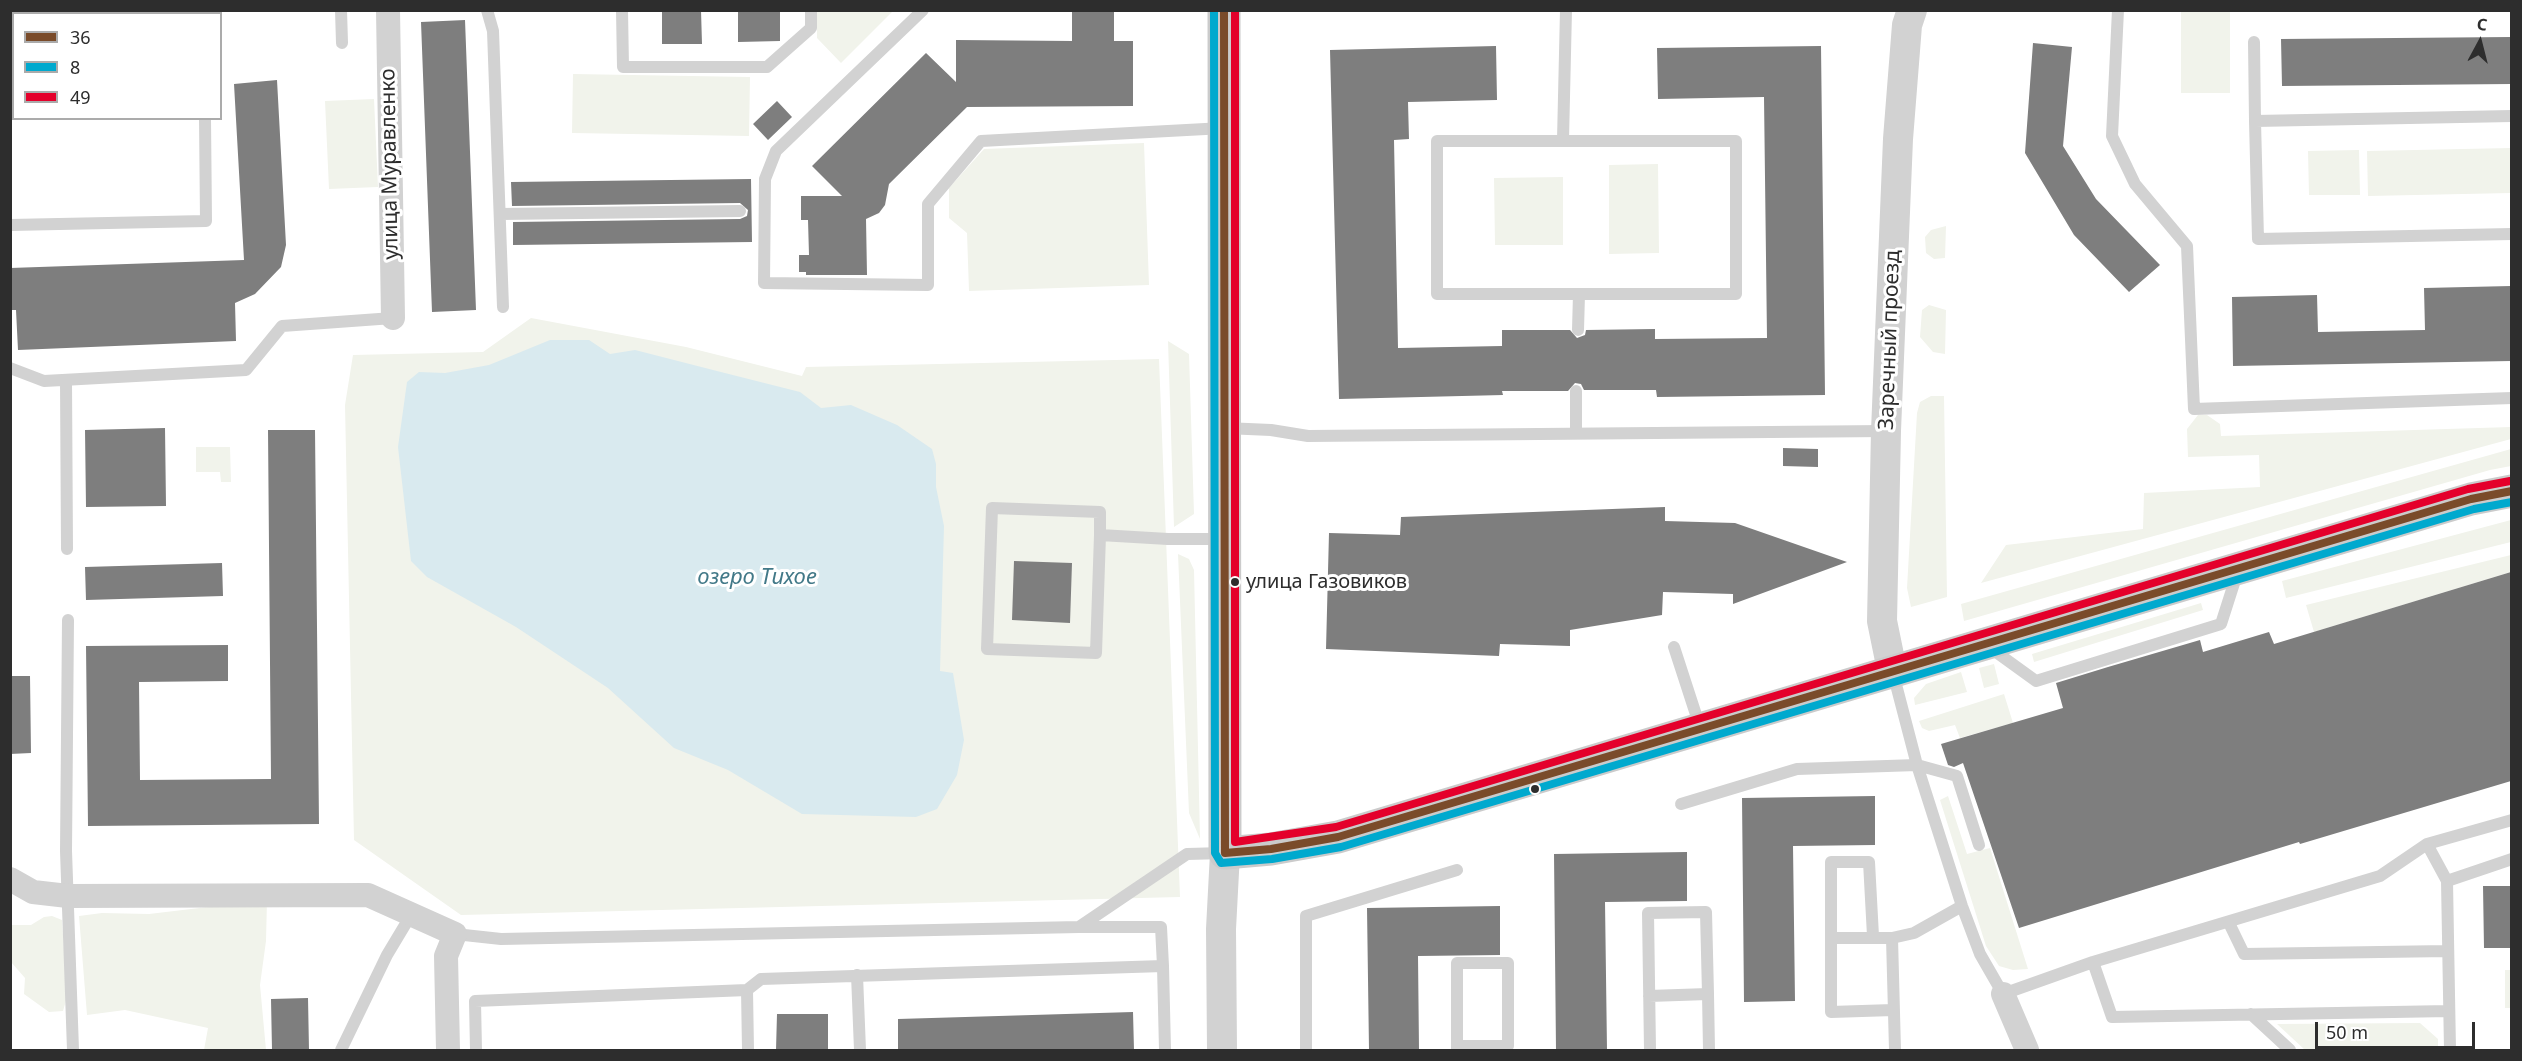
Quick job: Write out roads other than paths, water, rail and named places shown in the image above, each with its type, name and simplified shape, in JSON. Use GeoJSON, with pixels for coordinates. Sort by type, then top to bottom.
{"type":"FeatureCollection","features":[{"type":"Feature","properties":{"kind":"main road"},"geometry":{"type":"LineString","coordinates":[[1224,10],[1225,853],[1271,849],[1338,837],[2470,498],[2511,491]]}},
{"type":"Feature","properties":{"kind":"street","name":"улица Муравленко"},"geometry":{"type":"LineString","coordinates":[[388,10],[393,318]]}},
{"type":"Feature","properties":{"kind":"street","name":"Заречный проезд"},"geometry":{"type":"LineString","coordinates":[[1892,670],[1882,621],[1886,431],[1898,139],[1907,25],[1912,10]]}},
{"type":"Feature","properties":{"kind":"street"},"geometry":{"type":"LineString","coordinates":[[1222,1050],[1221,929],[1225,853]]}},
{"type":"Feature","properties":{"kind":"street"},"geometry":{"type":"LineString","coordinates":[[10,879],[33,892],[68,896],[368,895],[455,934],[446,956],[448,1050]]}},
{"type":"Feature","properties":{"kind":"street"},"geometry":{"type":"LineString","coordinates":[[2003,994],[2027,1050]]}},
{"type":"Feature","properties":{"kind":"lane"},"geometry":{"type":"LineString","coordinates":[[341,10],[342,43]]}},
{"type":"Feature","properties":{"kind":"lane"},"geometry":{"type":"LineString","coordinates":[[487,10],[494,31],[503,307]]}},
{"type":"Feature","properties":{"kind":"lane"},"geometry":{"type":"LineString","coordinates":[[622,10],[623,67],[767,67],[811,28],[811,10]]}},
{"type":"Feature","properties":{"kind":"lane"},"geometry":{"type":"LineString","coordinates":[[923,10],[776,151],[765,179],[764,282],[927,285],[928,204],[981,141],[1225,128]]}},
{"type":"Feature","properties":{"kind":"lane"},"geometry":{"type":"LineString","coordinates":[[1563,140],[1566,10]]}},
{"type":"Feature","properties":{"kind":"lane"},"geometry":{"type":"LineString","coordinates":[[2118,10],[2112,136],[2134,184],[2187,246],[2194,409],[2511,398]]}},
{"type":"Feature","properties":{"kind":"lane"},"geometry":{"type":"LineString","coordinates":[[2254,42],[2258,239],[2511,234]]}},
{"type":"Feature","properties":{"kind":"lane"},"geometry":{"type":"LineString","coordinates":[[2255,121],[2511,116]]}},
{"type":"Feature","properties":{"kind":"lane"},"geometry":{"type":"LineString","coordinates":[[10,225],[206,221],[205,120]]}},
{"type":"Feature","properties":{"kind":"lane"},"geometry":{"type":"LineString","coordinates":[[1437,141],[1736,141],[1736,294],[1579,294],[1437,294],[1437,141]]}},
{"type":"Feature","properties":{"kind":"lane"},"geometry":{"type":"LineString","coordinates":[[500,214],[740,211]]}},
{"type":"Feature","properties":{"kind":"lane"},"geometry":{"type":"LineString","coordinates":[[1578,330],[1579,294]]}},
{"type":"Feature","properties":{"kind":"lane"},"geometry":{"type":"LineString","coordinates":[[10,368],[44,381],[246,370],[282,326],[393,318]]}},
{"type":"Feature","properties":{"kind":"lane"},"geometry":{"type":"LineString","coordinates":[[66,381],[67,549]]}},
{"type":"Feature","properties":{"kind":"lane"},"geometry":{"type":"LineString","coordinates":[[1576,390],[1576,434]]}},
{"type":"Feature","properties":{"kind":"lane"},"geometry":{"type":"LineString","coordinates":[[1224,428],[1271,430],[1308,436],[1886,431]]}},
{"type":"Feature","properties":{"kind":"lane"},"geometry":{"type":"LineString","coordinates":[[992,508],[1100,512],[1100,535],[1096,653],[987,649],[992,508]]}},
{"type":"Feature","properties":{"kind":"lane"},"geometry":{"type":"LineString","coordinates":[[1100,535],[1168,539],[1225,539]]}},
{"type":"Feature","properties":{"kind":"lane"},"geometry":{"type":"LineString","coordinates":[[1983,643],[2036,681],[2221,624],[2239,567]]}},
{"type":"Feature","properties":{"kind":"lane"},"geometry":{"type":"LineString","coordinates":[[68,620],[68,896],[73,1050]]}},
{"type":"Feature","properties":{"kind":"lane"},"geometry":{"type":"LineString","coordinates":[[1674,647],[1700,728]]}},
{"type":"Feature","properties":{"kind":"lane"},"geometry":{"type":"LineString","coordinates":[[1892,670],[1917,765],[1962,906],[1980,954],[2003,994],[2093,962],[2380,876],[2427,844],[2511,820]]}},
{"type":"Feature","properties":{"kind":"lane"},"geometry":{"type":"LineString","coordinates":[[1681,804],[1797,769],[1917,765],[1957,776],[1979,846]]}},
{"type":"Feature","properties":{"kind":"lane"},"geometry":{"type":"LineString","coordinates":[[2427,844],[2447,880],[2450,1050]]}},
{"type":"Feature","properties":{"kind":"lane"},"geometry":{"type":"LineString","coordinates":[[1080,927],[1187,854],[1225,853]]}},
{"type":"Feature","properties":{"kind":"lane"},"geometry":{"type":"LineString","coordinates":[[2447,880],[2511,859]]}},
{"type":"Feature","properties":{"kind":"lane"},"geometry":{"type":"LineString","coordinates":[[1872,936],[1869,862],[1831,862],[1831,1012],[1893,1010]]}},
{"type":"Feature","properties":{"kind":"lane"},"geometry":{"type":"LineString","coordinates":[[1306,1050],[1306,916],[1457,870]]}},
{"type":"Feature","properties":{"kind":"lane"},"geometry":{"type":"LineString","coordinates":[[1831,938],[1872,936],[1892,938],[1928,927],[1962,906]]}},
{"type":"Feature","properties":{"kind":"lane"},"geometry":{"type":"LineString","coordinates":[[1650,1050],[1648,913],[1706,912],[1709,1050]]}},
{"type":"Feature","properties":{"kind":"lane"},"geometry":{"type":"LineString","coordinates":[[341,1050],[387,955],[411,915]]}},
{"type":"Feature","properties":{"kind":"lane"},"geometry":{"type":"LineString","coordinates":[[2229,923],[2244,954],[2448,951]]}},
{"type":"Feature","properties":{"kind":"lane"},"geometry":{"type":"LineString","coordinates":[[455,934],[501,939],[1161,927],[1165,1050]]}},
{"type":"Feature","properties":{"kind":"lane"},"geometry":{"type":"LineString","coordinates":[[1892,938],[1895,1050]]}},
{"type":"Feature","properties":{"kind":"lane"},"geometry":{"type":"LineString","coordinates":[[2093,962],[2112,1017],[2449,1011]]}},
{"type":"Feature","properties":{"kind":"lane"},"geometry":{"type":"LineString","coordinates":[[1457,963],[1508,963],[1508,1046],[1457,1048],[1457,963]]}},
{"type":"Feature","properties":{"kind":"lane"},"geometry":{"type":"LineString","coordinates":[[476,1050],[475,1001],[747,990],[761,979],[1163,966]]}},
{"type":"Feature","properties":{"kind":"lane"},"geometry":{"type":"LineString","coordinates":[[857,975],[860,1050]]}},
{"type":"Feature","properties":{"kind":"lane"},"geometry":{"type":"LineString","coordinates":[[747,990],[748,1050]]}},
{"type":"Feature","properties":{"kind":"lane"},"geometry":{"type":"LineString","coordinates":[[1649,996],[1708,994]]}},
{"type":"Feature","properties":{"kind":"lane"},"geometry":{"type":"LineString","coordinates":[[2251,1014],[2290,1050]]}},
{"type":"Feature","properties":{"kind":"water","name":"озеро Тихое"},"geometry":{"type":"Polygon","coordinates":[[[550,340],[589,340],[610,354],[635,350],[800,392],[821,408],[851,405],[897,425],[932,449],[936,464],[936,487],[944,526],[940,671],[953,673],[964,740],[957,775],[937,809],[916,817],[802,814],[728,770],[674,748],[608,688],[516,627],[427,577],[411,561],[398,447],[407,382],[419,372],[445,373],[489,365],[550,340]]]}},
{"type":"Feature","properties":{"kind":"place","name":"улица Газовиков"},"geometry":{"type":"Point","coordinates":[1235,582]}}]}
